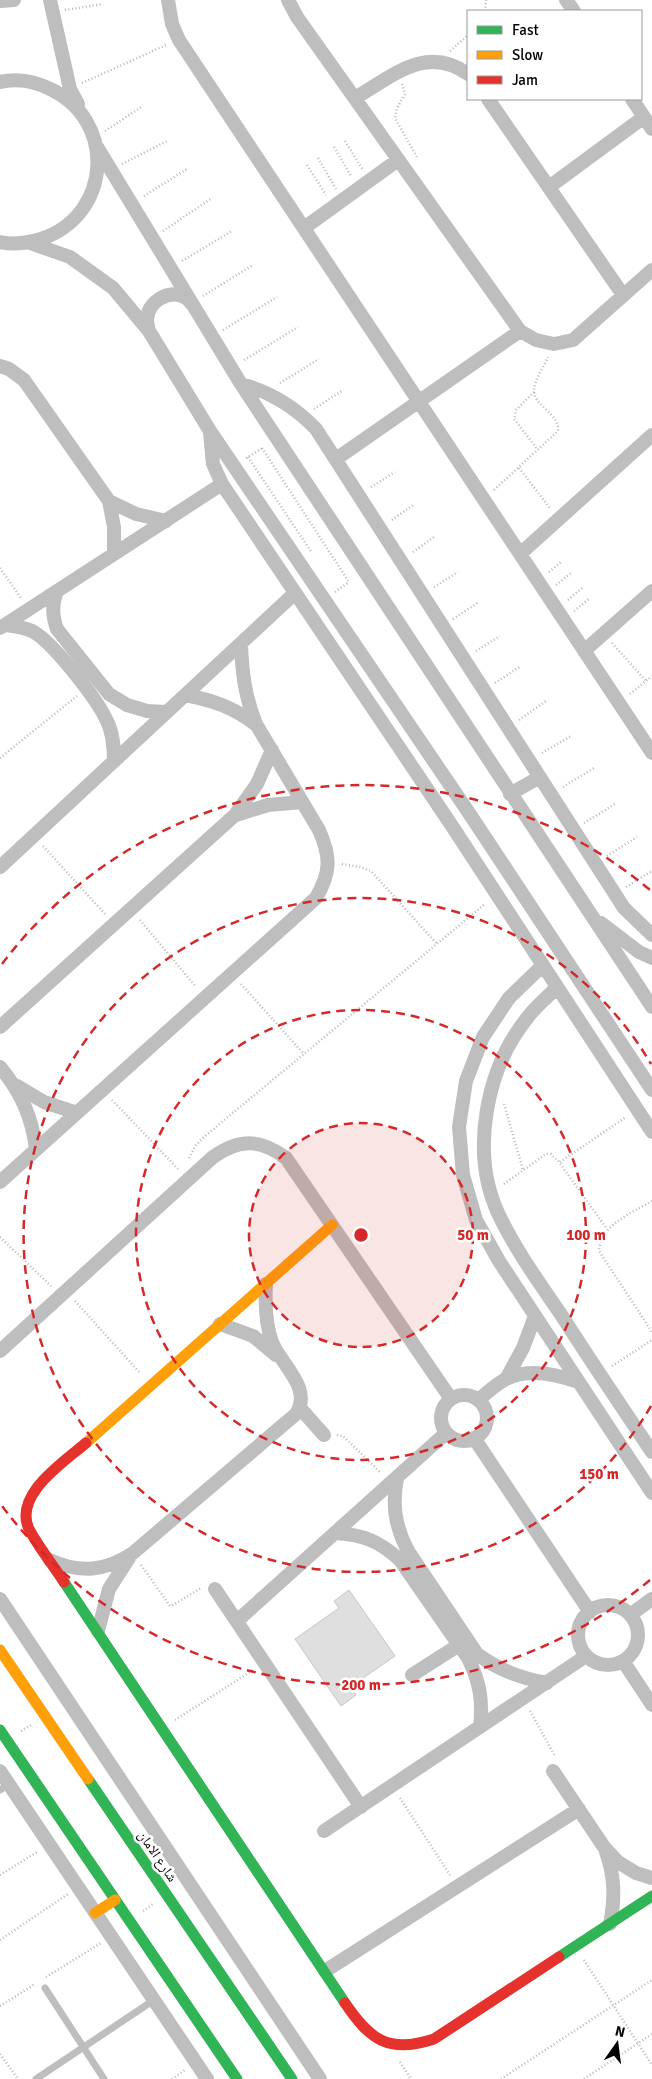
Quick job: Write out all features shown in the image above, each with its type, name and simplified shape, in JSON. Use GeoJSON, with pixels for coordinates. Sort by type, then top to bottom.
{"type":"FeatureCollection","features":[{"type":"Feature","properties":{"kind":"street"},"geometry":{"type":"LineString","coordinates":[[0,2],[14,0]]}},
{"type":"Feature","properties":{"kind":"street"},"geometry":{"type":"LineString","coordinates":[[168,0],[172,24],[179,40],[652,753]]}},
{"type":"Feature","properties":{"kind":"street"},"geometry":{"type":"LineString","coordinates":[[288,0],[354,98],[520,331],[536,340],[554,344],[573,340],[652,270]]}},
{"type":"Feature","properties":{"kind":"street"},"geometry":{"type":"LineString","coordinates":[[51,6],[70,89],[111,170],[241,384],[652,1007]]}},
{"type":"Feature","properties":{"kind":"street"},"geometry":{"type":"LineString","coordinates":[[354,98],[418,62],[439,61],[458,66],[467,73]]}},
{"type":"Feature","properties":{"kind":"street"},"geometry":{"type":"LineString","coordinates":[[0,82],[7,80],[35,82],[62,94],[82,113]]}},
{"type":"Feature","properties":{"kind":"street"},"geometry":{"type":"LineString","coordinates":[[489,100],[623,295]]}},
{"type":"Feature","properties":{"kind":"street"},"geometry":{"type":"LineString","coordinates":[[633,100],[652,130]]}},
{"type":"Feature","properties":{"kind":"street"},"geometry":{"type":"LineString","coordinates":[[549,187],[644,117]]}},
{"type":"Feature","properties":{"kind":"street"},"geometry":{"type":"LineString","coordinates":[[0,242],[8,244],[30,243],[55,234],[75,219],[90,198],[98,173],[96,142]]}},
{"type":"Feature","properties":{"kind":"street"},"geometry":{"type":"LineString","coordinates":[[304,228],[398,160]]}},
{"type":"Feature","properties":{"kind":"street"},"geometry":{"type":"LineString","coordinates":[[30,243],[70,257],[113,288],[149,331],[233,466],[469,813],[650,1087],[628,1095]]}},
{"type":"Feature","properties":{"kind":"street"},"geometry":{"type":"LineString","coordinates":[[149,331],[147,319],[151,307],[159,298],[170,294],[183,296],[192,303]]}},
{"type":"Feature","properties":{"kind":"street"},"geometry":{"type":"LineString","coordinates":[[336,459],[520,331]]}},
{"type":"Feature","properties":{"kind":"street"},"geometry":{"type":"LineString","coordinates":[[0,366],[9,369],[24,380],[109,501],[114,527],[114,554]]}},
{"type":"Feature","properties":{"kind":"street"},"geometry":{"type":"LineString","coordinates":[[241,384],[266,392],[279,399],[303,416],[316,429],[624,908],[652,935]]}},
{"type":"Feature","properties":{"kind":"street"},"geometry":{"type":"LineString","coordinates":[[210,431],[211,453],[222,484],[452,826],[652,1132]]}},
{"type":"Feature","properties":{"kind":"street"},"geometry":{"type":"LineString","coordinates":[[520,554],[652,435]]}},
{"type":"Feature","properties":{"kind":"street"},"geometry":{"type":"LineString","coordinates":[[3,626],[222,484]]}},
{"type":"Feature","properties":{"kind":"street"},"geometry":{"type":"LineString","coordinates":[[109,501],[136,514],[166,521]]}},
{"type":"Feature","properties":{"kind":"street"},"geometry":{"type":"LineString","coordinates":[[57,591],[53,610],[58,629],[109,694],[127,705],[147,711],[167,712]]}},
{"type":"Feature","properties":{"kind":"street"},"geometry":{"type":"LineString","coordinates":[[584,651],[652,591]]}},
{"type":"Feature","properties":{"kind":"street"},"geometry":{"type":"LineString","coordinates":[[0,867],[295,593]]}},
{"type":"Feature","properties":{"kind":"street"},"geometry":{"type":"LineString","coordinates":[[3,626],[19,626],[43,638],[86,689],[107,720],[113,740],[114,761]]}},
{"type":"Feature","properties":{"kind":"street"},"geometry":{"type":"LineString","coordinates":[[0,1182],[316,898],[325,882],[328,864],[326,847],[256,724],[248,705],[243,686],[241,644]]}},
{"type":"Feature","properties":{"kind":"street"},"geometry":{"type":"LineString","coordinates":[[185,695],[224,704],[256,724]]}},
{"type":"Feature","properties":{"kind":"street"},"geometry":{"type":"LineString","coordinates":[[0,1027],[236,815],[257,784],[272,750]]}},
{"type":"Feature","properties":{"kind":"street"},"geometry":{"type":"LineString","coordinates":[[510,794],[540,777]]}},
{"type":"Feature","properties":{"kind":"street"},"geometry":{"type":"LineString","coordinates":[[236,815],[268,804],[302,802]]}},
{"type":"Feature","properties":{"kind":"street"},"geometry":{"type":"LineString","coordinates":[[452,826],[469,813]]}},
{"type":"Feature","properties":{"kind":"street"},"geometry":{"type":"LineString","coordinates":[[585,908],[610,932],[639,952],[652,958]]}},
{"type":"Feature","properties":{"kind":"street"},"geometry":{"type":"LineString","coordinates":[[543,965],[509,998],[483,1037],[466,1081],[460,1128],[463,1175],[476,1220],[500,1261],[534,1316],[652,1493]]}},
{"type":"Feature","properties":{"kind":"street"},"geometry":{"type":"LineString","coordinates":[[557,987],[528,1016],[505,1051],[490,1090],[484,1131],[487,1172],[491,1193],[498,1212],[517,1249],[652,1452]]}},
{"type":"Feature","properties":{"kind":"street"},"geometry":{"type":"LineString","coordinates":[[0,1067],[15,1084],[30,1115],[36,1149]]}},
{"type":"Feature","properties":{"kind":"street"},"geometry":{"type":"LineString","coordinates":[[15,1084],[44,1102],[77,1112]]}},
{"type":"Feature","properties":{"kind":"street"},"geometry":{"type":"LineString","coordinates":[[0,1351],[188,1180],[226,1148],[242,1143],[258,1143],[274,1149],[286,1158],[451,1399]]}},
{"type":"Feature","properties":{"kind":"street"},"geometry":{"type":"LineString","coordinates":[[332,1225],[38,1485],[32,1492],[26,1510],[29,1528],[360,2025],[373,2036],[388,2044],[404,2046],[434,2039],[652,1896]]}},
{"type":"Feature","properties":{"kind":"street"},"geometry":{"type":"LineString","coordinates":[[98,1631],[100,1617],[109,1590],[124,1564],[133,1553],[296,1414],[300,1408],[302,1401],[300,1388],[280,1358],[272,1341],[267,1323],[265,1304],[266,1284]]}},
{"type":"Feature","properties":{"kind":"street"},"geometry":{"type":"LineString","coordinates":[[506,1379],[523,1348],[534,1316]]}},
{"type":"Feature","properties":{"kind":"street"},"geometry":{"type":"LineString","coordinates":[[220,1324],[253,1336],[280,1358]]}},
{"type":"Feature","properties":{"kind":"street"},"geometry":{"type":"LineString","coordinates":[[478,1400],[506,1379],[524,1374],[542,1373],[561,1376],[578,1382]]}},
{"type":"Feature","properties":{"kind":"street"},"geometry":{"type":"LineString","coordinates":[[462,1395],[478,1400],[485,1410],[486,1417],[483,1430],[474,1438],[462,1441],[456,1440],[446,1433],[440,1418],[445,1404],[451,1399],[462,1395]]}},
{"type":"Feature","properties":{"kind":"street"},"geometry":{"type":"LineString","coordinates":[[300,1408],[324,1435]]}},
{"type":"Feature","properties":{"kind":"street"},"geometry":{"type":"LineString","coordinates":[[237,1621],[446,1433]]}},
{"type":"Feature","properties":{"kind":"street"},"geometry":{"type":"LineString","coordinates":[[474,1438],[590,1612]]}},
{"type":"Feature","properties":{"kind":"street"},"geometry":{"type":"LineString","coordinates":[[393,1480],[394,1515],[399,1534],[408,1551],[477,1654],[510,1674],[547,1683]]}},
{"type":"Feature","properties":{"kind":"street"},"geometry":{"type":"LineString","coordinates":[[336,1533],[353,1534],[370,1539],[386,1547],[400,1560],[476,1674],[481,1692],[482,1710],[480,1727]]}},
{"type":"Feature","properties":{"kind":"street"},"geometry":{"type":"LineString","coordinates":[[50,1560],[78,1570],[93,1570],[107,1567],[133,1553]]}},
{"type":"Feature","properties":{"kind":"street"},"geometry":{"type":"LineString","coordinates":[[215,1589],[361,1807]]}},
{"type":"Feature","properties":{"kind":"street"},"geometry":{"type":"LineString","coordinates":[[0,1598],[320,2079]]}},
{"type":"Feature","properties":{"kind":"street"},"geometry":{"type":"LineString","coordinates":[[630,1615],[652,1599]]}},
{"type":"Feature","properties":{"kind":"street"},"geometry":{"type":"LineString","coordinates":[[603,1606],[618,1607],[630,1615],[636,1624],[638,1635],[631,1655],[623,1661],[610,1665],[604,1665],[586,1656],[579,1644],[578,1630],[584,1617],[603,1606]]}},
{"type":"Feature","properties":{"kind":"street"},"geometry":{"type":"LineString","coordinates":[[412,1675],[458,1645]]}},
{"type":"Feature","properties":{"kind":"street","name":"شارع الامان"},"geometry":{"type":"LineString","coordinates":[[0,1650],[292,2079]]}},
{"type":"Feature","properties":{"kind":"street"},"geometry":{"type":"LineString","coordinates":[[324,1831],[586,1656]]}},
{"type":"Feature","properties":{"kind":"street"},"geometry":{"type":"LineString","coordinates":[[623,1661],[652,1705]]}},
{"type":"Feature","properties":{"kind":"street"},"geometry":{"type":"LineString","coordinates":[[0,1730],[237,2079]]}},
{"type":"Feature","properties":{"kind":"street"},"geometry":{"type":"LineString","coordinates":[[0,1771],[4,1787],[49,1845],[207,2079]]}},
{"type":"Feature","properties":{"kind":"street"},"geometry":{"type":"LineString","coordinates":[[553,1771],[604,1847],[618,1862],[636,1873],[652,1878]]}},
{"type":"Feature","properties":{"kind":"street"},"geometry":{"type":"LineString","coordinates":[[325,1971],[579,1809]]}},
{"type":"Feature","properties":{"kind":"street"},"geometry":{"type":"LineString","coordinates":[[604,1847],[611,1866],[614,1885],[614,1904],[610,1924]]}},
{"type":"Feature","properties":{"kind":"street"},"geometry":{"type":"LineString","coordinates":[[95,1912],[115,1900]]}},
{"type":"Feature","properties":{"kind":"lane"},"geometry":{"type":"LineString","coordinates":[[45,1988],[104,2079]]}},
{"type":"Feature","properties":{"kind":"lane"},"geometry":{"type":"LineString","coordinates":[[36,2079],[154,2000]]}},
{"type":"Feature","properties":{"kind":"path"},"geometry":{"type":"LineString","coordinates":[[51,6],[103,4]]}},
{"type":"Feature","properties":{"kind":"path"},"geometry":{"type":"LineString","coordinates":[[439,61],[467,36]]}},
{"type":"Feature","properties":{"kind":"path"},"geometry":{"type":"LineString","coordinates":[[70,89],[179,40]]}},
{"type":"Feature","properties":{"kind":"path"},"geometry":{"type":"LineString","coordinates":[[397,74],[405,94],[397,108],[395,118],[417,157]]}},
{"type":"Feature","properties":{"kind":"path"},"geometry":{"type":"LineString","coordinates":[[96,142],[143,106]]}},
{"type":"Feature","properties":{"kind":"path"},"geometry":{"type":"LineString","coordinates":[[111,170],[167,141]]}},
{"type":"Feature","properties":{"kind":"path"},"geometry":{"type":"LineString","coordinates":[[346,141],[364,185]]}},
{"type":"Feature","properties":{"kind":"path"},"geometry":{"type":"LineString","coordinates":[[334,148],[364,185]]}},
{"type":"Feature","properties":{"kind":"path"},"geometry":{"type":"LineString","coordinates":[[318,158],[338,204]]}},
{"type":"Feature","properties":{"kind":"path"},"geometry":{"type":"LineString","coordinates":[[307,165],[338,204]]}},
{"type":"Feature","properties":{"kind":"path"},"geometry":{"type":"LineString","coordinates":[[132,204],[187,169]]}},
{"type":"Feature","properties":{"kind":"path"},"geometry":{"type":"LineString","coordinates":[[153,239],[212,198]]}},
{"type":"Feature","properties":{"kind":"path"},"geometry":{"type":"LineString","coordinates":[[171,268],[232,231]]}},
{"type":"Feature","properties":{"kind":"path"},"geometry":{"type":"LineString","coordinates":[[192,303],[253,265]]}},
{"type":"Feature","properties":{"kind":"path"},"geometry":{"type":"LineString","coordinates":[[212,337],[277,297]]}},
{"type":"Feature","properties":{"kind":"path"},"geometry":{"type":"LineString","coordinates":[[232,368],[298,327]]}},
{"type":"Feature","properties":{"kind":"path"},"geometry":{"type":"LineString","coordinates":[[484,499],[556,434],[558,426],[537,399],[534,392],[535,385],[554,344]]}},
{"type":"Feature","properties":{"kind":"path"},"geometry":{"type":"LineString","coordinates":[[266,392],[319,359]]}},
{"type":"Feature","properties":{"kind":"path"},"geometry":{"type":"LineString","coordinates":[[303,416],[342,391]]}},
{"type":"Feature","properties":{"kind":"path"},"geometry":{"type":"LineString","coordinates":[[534,392],[516,410],[514,420],[538,450]]}},
{"type":"Feature","properties":{"kind":"path"},"geometry":{"type":"LineString","coordinates":[[233,466],[277,439]]}},
{"type":"Feature","properties":{"kind":"path"},"geometry":{"type":"LineString","coordinates":[[262,448],[349,582]]}},
{"type":"Feature","properties":{"kind":"path"},"geometry":{"type":"LineString","coordinates":[[248,457],[316,559]]}},
{"type":"Feature","properties":{"kind":"path"},"geometry":{"type":"LineString","coordinates":[[519,468],[558,518]]}},
{"type":"Feature","properties":{"kind":"path"},"geometry":{"type":"LineString","coordinates":[[359,494],[395,472]]}},
{"type":"Feature","properties":{"kind":"path"},"geometry":{"type":"LineString","coordinates":[[380,527],[414,505]]}},
{"type":"Feature","properties":{"kind":"path"},"geometry":{"type":"LineString","coordinates":[[401,560],[434,538]]}},
{"type":"Feature","properties":{"kind":"path"},"geometry":{"type":"LineString","coordinates":[[0,568],[29,609]]}},
{"type":"Feature","properties":{"kind":"path"},"geometry":{"type":"LineString","coordinates":[[324,600],[364,572]]}},
{"type":"Feature","properties":{"kind":"path"},"geometry":{"type":"LineString","coordinates":[[423,594],[458,572]]}},
{"type":"Feature","properties":{"kind":"path"},"geometry":{"type":"LineString","coordinates":[[560,614],[582,588]]}},
{"type":"Feature","properties":{"kind":"path"},"geometry":{"type":"LineString","coordinates":[[560,614],[590,598]]}},
{"type":"Feature","properties":{"kind":"path"},"geometry":{"type":"LineString","coordinates":[[444,626],[479,602]]}},
{"type":"Feature","properties":{"kind":"path"},"geometry":{"type":"LineString","coordinates":[[604,634],[646,681]]}},
{"type":"Feature","properties":{"kind":"path"},"geometry":{"type":"LineString","coordinates":[[464,658],[500,636]]}},
{"type":"Feature","properties":{"kind":"path"},"geometry":{"type":"LineString","coordinates":[[484,690],[522,666]]}},
{"type":"Feature","properties":{"kind":"path"},"geometry":{"type":"LineString","coordinates":[[618,703],[652,676]]}},
{"type":"Feature","properties":{"kind":"path"},"geometry":{"type":"LineString","coordinates":[[0,758],[86,689]]}},
{"type":"Feature","properties":{"kind":"path"},"geometry":{"type":"LineString","coordinates":[[508,727],[546,701]]}},
{"type":"Feature","properties":{"kind":"path"},"geometry":{"type":"LineString","coordinates":[[530,760],[571,736]]}},
{"type":"Feature","properties":{"kind":"path"},"geometry":{"type":"LineString","coordinates":[[551,794],[594,768]]}},
{"type":"Feature","properties":{"kind":"path"},"geometry":{"type":"LineString","coordinates":[[574,830],[615,804]]}},
{"type":"Feature","properties":{"kind":"path"},"geometry":{"type":"LineString","coordinates":[[34,835],[114,924]]}},
{"type":"Feature","properties":{"kind":"path"},"geometry":{"type":"LineString","coordinates":[[595,863],[637,837]]}},
{"type":"Feature","properties":{"kind":"path"},"geometry":{"type":"LineString","coordinates":[[328,864],[349,864],[371,871],[437,944]]}},
{"type":"Feature","properties":{"kind":"path"},"geometry":{"type":"LineString","coordinates":[[615,894],[652,871]]}},
{"type":"Feature","properties":{"kind":"path"},"geometry":{"type":"LineString","coordinates":[[188,1180],[187,1168],[190,1155],[196,1144],[497,894]]}},
{"type":"Feature","properties":{"kind":"path"},"geometry":{"type":"LineString","coordinates":[[130,910],[205,998]]}},
{"type":"Feature","properties":{"kind":"path"},"geometry":{"type":"LineString","coordinates":[[232,973],[304,1054]]}},
{"type":"Feature","properties":{"kind":"path"},"geometry":{"type":"LineString","coordinates":[[102,1090],[188,1180]]}},
{"type":"Feature","properties":{"kind":"path"},"geometry":{"type":"LineString","coordinates":[[502,1097],[523,1170]]}},
{"type":"Feature","properties":{"kind":"path"},"geometry":{"type":"LineString","coordinates":[[559,1162],[638,1110]]}},
{"type":"Feature","properties":{"kind":"path"},"geometry":{"type":"LineString","coordinates":[[491,1193],[546,1154],[551,1154],[559,1162],[607,1229]]}},
{"type":"Feature","properties":{"kind":"path"},"geometry":{"type":"LineString","coordinates":[[652,1201],[607,1229],[599,1242],[599,1251],[652,1332]]}},
{"type":"Feature","properties":{"kind":"path"},"geometry":{"type":"LineString","coordinates":[[0,1237],[64,1294],[152,1385]]}},
{"type":"Feature","properties":{"kind":"path"},"geometry":{"type":"LineString","coordinates":[[600,1374],[652,1340]]}},
{"type":"Feature","properties":{"kind":"path"},"geometry":{"type":"LineString","coordinates":[[324,1435],[343,1436],[393,1480]]}},
{"type":"Feature","properties":{"kind":"path"},"geometry":{"type":"LineString","coordinates":[[133,1553],[170,1606],[174,1606],[204,1586],[215,1589]]}},
{"type":"Feature","properties":{"kind":"path"},"geometry":{"type":"LineString","coordinates":[[163,1728],[264,1662]]}},
{"type":"Feature","properties":{"kind":"path"},"geometry":{"type":"LineString","coordinates":[[523,1698],[553,1751],[555,1758],[553,1771]]}},
{"type":"Feature","properties":{"kind":"path"},"geometry":{"type":"LineString","coordinates":[[7,1741],[44,1715]]}},
{"type":"Feature","properties":{"kind":"path"},"geometry":{"type":"LineString","coordinates":[[392,1786],[458,1886]]}},
{"type":"Feature","properties":{"kind":"path"},"geometry":{"type":"LineString","coordinates":[[0,1875],[49,1845]]}},
{"type":"Feature","properties":{"kind":"path"},"geometry":{"type":"LineString","coordinates":[[0,1940],[77,1887]]}},
{"type":"Feature","properties":{"kind":"path"},"geometry":{"type":"LineString","coordinates":[[129,1921],[166,1895]]}},
{"type":"Feature","properties":{"kind":"path"},"geometry":{"type":"LineString","coordinates":[[0,2005],[111,1937]]}},
{"type":"Feature","properties":{"kind":"path"},"geometry":{"type":"LineString","coordinates":[[575,1946],[652,2065]]}},
{"type":"Feature","properties":{"kind":"path"},"geometry":{"type":"LineString","coordinates":[[501,2079],[652,1980]]}},
{"type":"Feature","properties":{"kind":"path"},"geometry":{"type":"LineString","coordinates":[[584,2079],[652,2034]]}},
{"type":"Feature","properties":{"kind":"path"},"geometry":{"type":"LineString","coordinates":[[0,2054],[18,2079]]}},
{"type":"Feature","properties":{"kind":"building"},"geometry":{"type":"Polygon","coordinates":[[[349,1590],[395,1656],[350,1687],[356,1695],[341,1706],[295,1639],[339,1608],[334,1601],[349,1590]]]}},
{"type":"Feature","properties":{"kind":"traffic: fast"},"geometry":{"type":"LineString","coordinates":[[64,1582],[345,2003]]}},
{"type":"Feature","properties":{"kind":"traffic: fast"},"geometry":{"type":"LineString","coordinates":[[0,1730],[237,2079]]}},
{"type":"Feature","properties":{"kind":"traffic: fast"},"geometry":{"type":"LineString","coordinates":[[88,1779],[292,2079]]}},
{"type":"Feature","properties":{"kind":"traffic: fast"},"geometry":{"type":"LineString","coordinates":[[559,1957],[652,1896]]}},
{"type":"Feature","properties":{"kind":"traffic: slow"},"geometry":{"type":"LineString","coordinates":[[86,1443],[332,1225]]}},
{"type":"Feature","properties":{"kind":"traffic: slow"},"geometry":{"type":"LineString","coordinates":[[0,1650],[88,1779]]}},
{"type":"Feature","properties":{"kind":"traffic: slow"},"geometry":{"type":"LineString","coordinates":[[95,1913],[115,1900]]}},
{"type":"Feature","properties":{"kind":"traffic: jam"},"geometry":{"type":"LineString","coordinates":[[64,1582],[30,1531],[26,1518],[28,1505],[43,1481],[86,1443]]}},
{"type":"Feature","properties":{"kind":"traffic: jam"},"geometry":{"type":"LineString","coordinates":[[345,2003],[354,2016],[372,2035],[393,2044],[418,2043],[434,2039],[559,1957]]}}]}
